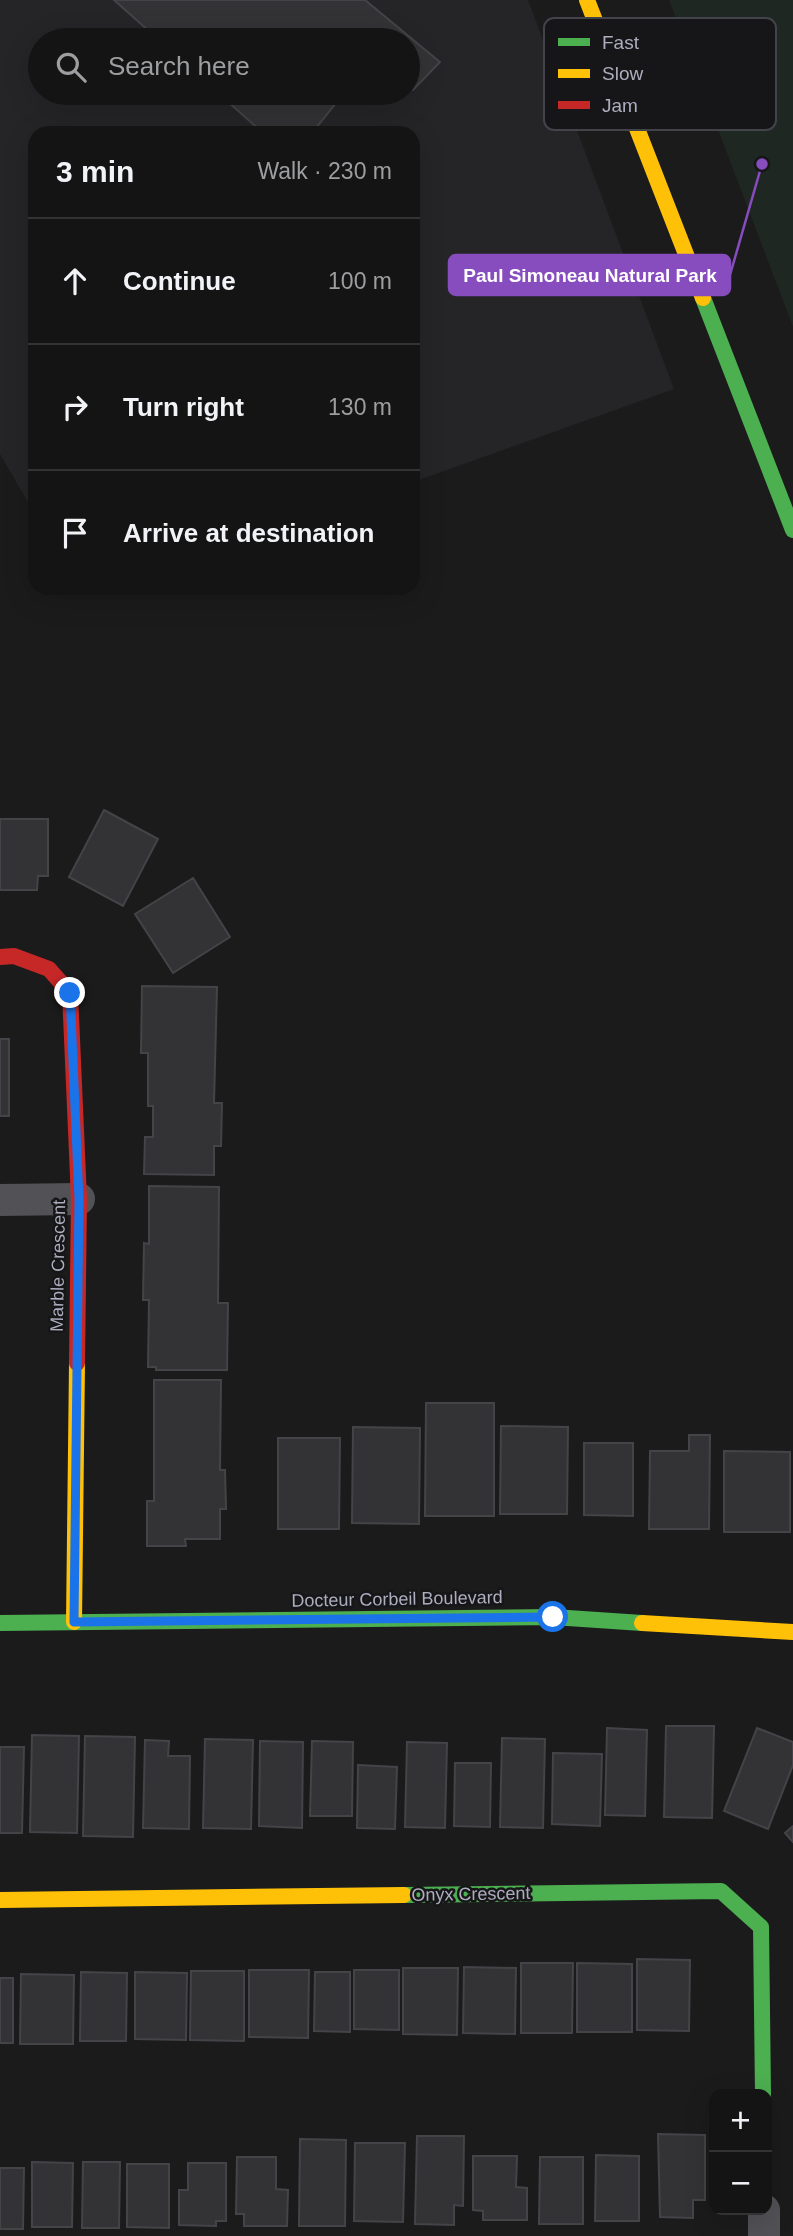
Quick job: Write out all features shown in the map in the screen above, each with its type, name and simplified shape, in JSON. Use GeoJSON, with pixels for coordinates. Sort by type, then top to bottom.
{"type":"FeatureCollection","features":[{"type":"Feature","properties":{"kind":"street"},"geometry":{"type":"LineString","coordinates":[[587,0],[594,18]]}},
{"type":"Feature","properties":{"kind":"street"},"geometry":{"type":"LineString","coordinates":[[638,130],[793,530]]}},
{"type":"Feature","properties":{"kind":"street","name":"Marble Crescent"},"geometry":{"type":"LineString","coordinates":[[0,957],[14,956],[50,969],[70,993],[79,1199],[74,1622]]}},
{"type":"Feature","properties":{"kind":"street"},"geometry":{"type":"LineString","coordinates":[[0,1200],[79,1199]]}},
{"type":"Feature","properties":{"kind":"street","name":"Docteur Corbeil Boulevard"},"geometry":{"type":"LineString","coordinates":[[0,1623],[553,1617],[793,1632]]}},
{"type":"Feature","properties":{"kind":"street","name":"Onyx Crescent"},"geometry":{"type":"LineString","coordinates":[[0,1900],[721,1891],[761,1927],[763,2089]]}},
{"type":"Feature","properties":{"kind":"street"},"geometry":{"type":"LineString","coordinates":[[764,2215],[764,2236]]}},
{"type":"Feature","properties":{"kind":"shaded area"},"geometry":{"type":"Polygon","coordinates":[[[0,0],[528,0],[544,43],[544,130],[577,130],[674,389],[420,480],[420,126],[28,126],[28,502],[0,454],[0,0]]]}},
{"type":"Feature","properties":{"kind":"shaded area"},"geometry":{"type":"Polygon","coordinates":[[[669,0],[793,0],[793,327],[718,130],[776,130],[776,18],[676,18],[669,0]]]}},
{"type":"Feature","properties":{"kind":"building"},"geometry":{"type":"Polygon","coordinates":[[[114,0],[365,0],[399,28],[146,28],[114,0]]]}},
{"type":"Feature","properties":{"kind":"building"},"geometry":{"type":"Polygon","coordinates":[[[420,45],[440,62],[420,83],[420,45]]]}},
{"type":"Feature","properties":{"kind":"building"},"geometry":{"type":"Polygon","coordinates":[[[232,105],[334,105],[318,126],[255,126],[232,105]]]}},
{"type":"Feature","properties":{"kind":"building"},"geometry":{"type":"Polygon","coordinates":[[[104,810],[158,839],[123,906],[69,877],[104,810]]]}},
{"type":"Feature","properties":{"kind":"building"},"geometry":{"type":"Polygon","coordinates":[[[0,819],[48,819],[48,876],[38,876],[37,890],[0,890],[0,819]]]}},
{"type":"Feature","properties":{"kind":"building"},"geometry":{"type":"Polygon","coordinates":[[[193,878],[230,937],[173,973],[135,914],[193,878]]]}},
{"type":"Feature","properties":{"kind":"building"},"geometry":{"type":"Polygon","coordinates":[[[142,986],[217,987],[214,1103],[222,1103],[221,1146],[214,1146],[214,1175],[144,1174],[145,1137],[153,1137],[153,1106],[148,1106],[148,1053],[141,1053],[142,986]]]}},
{"type":"Feature","properties":{"kind":"building"},"geometry":{"type":"Polygon","coordinates":[[[0,1039],[9,1039],[9,1116],[0,1116],[0,1039]]]}},
{"type":"Feature","properties":{"kind":"building"},"geometry":{"type":"Polygon","coordinates":[[[149,1186],[219,1187],[218,1303],[228,1303],[227,1370],[156,1370],[156,1367],[148,1367],[149,1300],[143,1300],[144,1243],[149,1244],[149,1186]]]}},
{"type":"Feature","properties":{"kind":"building"},"geometry":{"type":"Polygon","coordinates":[[[154,1380],[221,1380],[220,1470],[225,1470],[226,1509],[220,1509],[220,1539],[185,1539],[186,1546],[147,1546],[147,1501],[154,1501],[154,1380]]]}},
{"type":"Feature","properties":{"kind":"building"},"geometry":{"type":"Polygon","coordinates":[[[426,1403],[494,1403],[494,1516],[425,1516],[426,1403]]]}},
{"type":"Feature","properties":{"kind":"building"},"geometry":{"type":"Polygon","coordinates":[[[501,1426],[568,1427],[567,1514],[500,1514],[501,1426]]]}},
{"type":"Feature","properties":{"kind":"building"},"geometry":{"type":"Polygon","coordinates":[[[353,1427],[420,1428],[419,1524],[352,1523],[353,1427]]]}},
{"type":"Feature","properties":{"kind":"building"},"geometry":{"type":"Polygon","coordinates":[[[689,1435],[710,1435],[709,1529],[649,1529],[650,1451],[689,1451],[689,1435]]]}},
{"type":"Feature","properties":{"kind":"building"},"geometry":{"type":"Polygon","coordinates":[[[278,1438],[340,1438],[339,1529],[278,1529],[278,1438]]]}},
{"type":"Feature","properties":{"kind":"building"},"geometry":{"type":"Polygon","coordinates":[[[584,1443],[633,1443],[633,1516],[584,1515],[584,1443]]]}},
{"type":"Feature","properties":{"kind":"building"},"geometry":{"type":"Polygon","coordinates":[[[724,1451],[790,1452],[790,1532],[724,1532],[724,1451]]]}},
{"type":"Feature","properties":{"kind":"building"},"geometry":{"type":"Polygon","coordinates":[[[666,1726],[714,1726],[712,1818],[664,1817],[666,1726]]]}},
{"type":"Feature","properties":{"kind":"building"},"geometry":{"type":"Polygon","coordinates":[[[607,1728],[647,1730],[645,1816],[605,1815],[607,1728]]]}},
{"type":"Feature","properties":{"kind":"building"},"geometry":{"type":"Polygon","coordinates":[[[757,1728],[793,1742],[793,1765],[768,1829],[724,1811],[757,1728]]]}},
{"type":"Feature","properties":{"kind":"building"},"geometry":{"type":"Polygon","coordinates":[[[32,1735],[79,1736],[77,1833],[30,1832],[32,1735]]]}},
{"type":"Feature","properties":{"kind":"building"},"geometry":{"type":"Polygon","coordinates":[[[85,1736],[135,1737],[133,1837],[83,1836],[85,1736]]]}},
{"type":"Feature","properties":{"kind":"building"},"geometry":{"type":"Polygon","coordinates":[[[502,1738],[545,1739],[543,1828],[500,1827],[502,1738]]]}},
{"type":"Feature","properties":{"kind":"building"},"geometry":{"type":"Polygon","coordinates":[[[205,1739],[253,1740],[251,1829],[203,1828],[205,1739]]]}},
{"type":"Feature","properties":{"kind":"building"},"geometry":{"type":"Polygon","coordinates":[[[145,1740],[169,1741],[168,1756],[190,1756],[189,1829],[143,1828],[145,1740]]]}},
{"type":"Feature","properties":{"kind":"building"},"geometry":{"type":"Polygon","coordinates":[[[260,1741],[303,1742],[302,1828],[259,1826],[260,1741]]]}},
{"type":"Feature","properties":{"kind":"building"},"geometry":{"type":"Polygon","coordinates":[[[312,1741],[353,1742],[352,1816],[310,1816],[312,1741]]]}},
{"type":"Feature","properties":{"kind":"building"},"geometry":{"type":"Polygon","coordinates":[[[407,1742],[447,1743],[445,1828],[405,1827],[407,1742]]]}},
{"type":"Feature","properties":{"kind":"building"},"geometry":{"type":"Polygon","coordinates":[[[0,1747],[24,1747],[22,1833],[0,1833],[0,1747]]]}},
{"type":"Feature","properties":{"kind":"building"},"geometry":{"type":"Polygon","coordinates":[[[553,1753],[602,1754],[600,1826],[552,1824],[553,1753]]]}},
{"type":"Feature","properties":{"kind":"building"},"geometry":{"type":"Polygon","coordinates":[[[455,1763],[491,1763],[490,1827],[454,1826],[455,1763]]]}},
{"type":"Feature","properties":{"kind":"building"},"geometry":{"type":"Polygon","coordinates":[[[358,1765],[397,1767],[395,1829],[357,1828],[358,1765]]]}},
{"type":"Feature","properties":{"kind":"building"},"geometry":{"type":"Polygon","coordinates":[[[793,1826],[793,1842],[785,1833],[793,1826]]]}},
{"type":"Feature","properties":{"kind":"building"},"geometry":{"type":"Polygon","coordinates":[[[637,1959],[690,1960],[689,2031],[637,2030],[637,1959]]]}},
{"type":"Feature","properties":{"kind":"building"},"geometry":{"type":"Polygon","coordinates":[[[521,1963],[573,1963],[572,2033],[521,2033],[521,1963]]]}},
{"type":"Feature","properties":{"kind":"building"},"geometry":{"type":"Polygon","coordinates":[[[577,1963],[632,1964],[632,2032],[577,2032],[577,1963]]]}},
{"type":"Feature","properties":{"kind":"building"},"geometry":{"type":"Polygon","coordinates":[[[464,1967],[516,1968],[515,2034],[463,2033],[464,1967]]]}},
{"type":"Feature","properties":{"kind":"building"},"geometry":{"type":"Polygon","coordinates":[[[403,1968],[458,1968],[457,2035],[403,2034],[403,1968]]]}},
{"type":"Feature","properties":{"kind":"building"},"geometry":{"type":"Polygon","coordinates":[[[249,1970],[309,1970],[308,2038],[249,2037],[249,1970]]]}},
{"type":"Feature","properties":{"kind":"building"},"geometry":{"type":"Polygon","coordinates":[[[354,1970],[399,1970],[399,2030],[354,2029],[354,1970]]]}},
{"type":"Feature","properties":{"kind":"building"},"geometry":{"type":"Polygon","coordinates":[[[191,1971],[244,1971],[244,2041],[190,2040],[191,1971]]]}},
{"type":"Feature","properties":{"kind":"building"},"geometry":{"type":"Polygon","coordinates":[[[81,1972],[127,1973],[126,2041],[80,2041],[81,1972]]]}},
{"type":"Feature","properties":{"kind":"building"},"geometry":{"type":"Polygon","coordinates":[[[135,1972],[187,1973],[186,2040],[135,2039],[135,1972]]]}},
{"type":"Feature","properties":{"kind":"building"},"geometry":{"type":"Polygon","coordinates":[[[315,1972],[350,1972],[350,2032],[314,2031],[315,1972]]]}},
{"type":"Feature","properties":{"kind":"building"},"geometry":{"type":"Polygon","coordinates":[[[21,1974],[74,1975],[73,2044],[20,2044],[21,1974]]]}},
{"type":"Feature","properties":{"kind":"building"},"geometry":{"type":"Polygon","coordinates":[[[0,1978],[13,1978],[13,2043],[0,2043],[0,1978]]]}},
{"type":"Feature","properties":{"kind":"building"},"geometry":{"type":"Polygon","coordinates":[[[658,2134],[705,2135],[705,2200],[693,2200],[693,2218],[660,2217],[658,2134]]]}},
{"type":"Feature","properties":{"kind":"building"},"geometry":{"type":"Polygon","coordinates":[[[417,2136],[464,2136],[463,2206],[454,2205],[454,2225],[415,2224],[417,2136]]]}},
{"type":"Feature","properties":{"kind":"building"},"geometry":{"type":"Polygon","coordinates":[[[300,2139],[346,2140],[345,2226],[299,2226],[300,2139]]]}},
{"type":"Feature","properties":{"kind":"building"},"geometry":{"type":"Polygon","coordinates":[[[355,2143],[405,2143],[403,2222],[354,2221],[355,2143]]]}},
{"type":"Feature","properties":{"kind":"building"},"geometry":{"type":"Polygon","coordinates":[[[596,2155],[639,2156],[639,2221],[595,2221],[596,2155]]]}},
{"type":"Feature","properties":{"kind":"building"},"geometry":{"type":"Polygon","coordinates":[[[473,2156],[517,2156],[516,2187],[527,2188],[527,2220],[483,2220],[483,2211],[473,2210],[473,2156]]]}},
{"type":"Feature","properties":{"kind":"building"},"geometry":{"type":"Polygon","coordinates":[[[237,2157],[276,2157],[276,2189],[288,2190],[287,2226],[244,2226],[244,2214],[236,2214],[237,2157]]]}},
{"type":"Feature","properties":{"kind":"building"},"geometry":{"type":"Polygon","coordinates":[[[540,2157],[583,2157],[583,2224],[539,2224],[540,2157]]]}},
{"type":"Feature","properties":{"kind":"building"},"geometry":{"type":"Polygon","coordinates":[[[32,2162],[73,2163],[72,2227],[32,2227],[32,2162]]]}},
{"type":"Feature","properties":{"kind":"building"},"geometry":{"type":"Polygon","coordinates":[[[83,2162],[120,2162],[119,2228],[82,2228],[83,2162]]]}},
{"type":"Feature","properties":{"kind":"building"},"geometry":{"type":"Polygon","coordinates":[[[188,2163],[226,2163],[226,2221],[216,2221],[216,2226],[179,2225],[179,2190],[188,2190],[188,2163]]]}},
{"type":"Feature","properties":{"kind":"building"},"geometry":{"type":"Polygon","coordinates":[[[127,2164],[169,2164],[169,2228],[127,2227],[127,2164]]]}},
{"type":"Feature","properties":{"kind":"building"},"geometry":{"type":"Polygon","coordinates":[[[0,2168],[24,2168],[23,2229],[0,2229],[0,2168]]]}},
{"type":"Feature","properties":{"kind":"traffic: fast"},"geometry":{"type":"LineString","coordinates":[[703,298],[793,530]]}},
{"type":"Feature","properties":{"kind":"traffic: fast"},"geometry":{"type":"LineString","coordinates":[[0,1623],[553,1617],[642,1623]]}},
{"type":"Feature","properties":{"kind":"traffic: fast"},"geometry":{"type":"LineString","coordinates":[[404,1895],[721,1891],[761,1927],[763,2089]]}},
{"type":"Feature","properties":{"kind":"traffic: slow"},"geometry":{"type":"LineString","coordinates":[[587,0],[594,18]]}},
{"type":"Feature","properties":{"kind":"traffic: slow"},"geometry":{"type":"LineString","coordinates":[[638,130],[703,298]]}},
{"type":"Feature","properties":{"kind":"traffic: slow"},"geometry":{"type":"LineString","coordinates":[[74,1622],[77,1363]]}},
{"type":"Feature","properties":{"kind":"traffic: slow"},"geometry":{"type":"LineString","coordinates":[[642,1623],[793,1632]]}},
{"type":"Feature","properties":{"kind":"traffic: slow"},"geometry":{"type":"LineString","coordinates":[[0,1900],[404,1895]]}},
{"type":"Feature","properties":{"kind":"traffic: jam"},"geometry":{"type":"LineString","coordinates":[[0,957],[14,956],[49,969],[70,993],[79,1199],[77,1363]]}},
{"type":"Feature","properties":{"kind":"place","name":"Paul Simoneau Natural Park"},"geometry":{"type":"Point","coordinates":[762,164]}},
{"type":"Feature","properties":{"kind":"route"},"geometry":{"type":"LineString","coordinates":[[70,993],[79,1199],[74,1622],[553,1617]]}}]}
